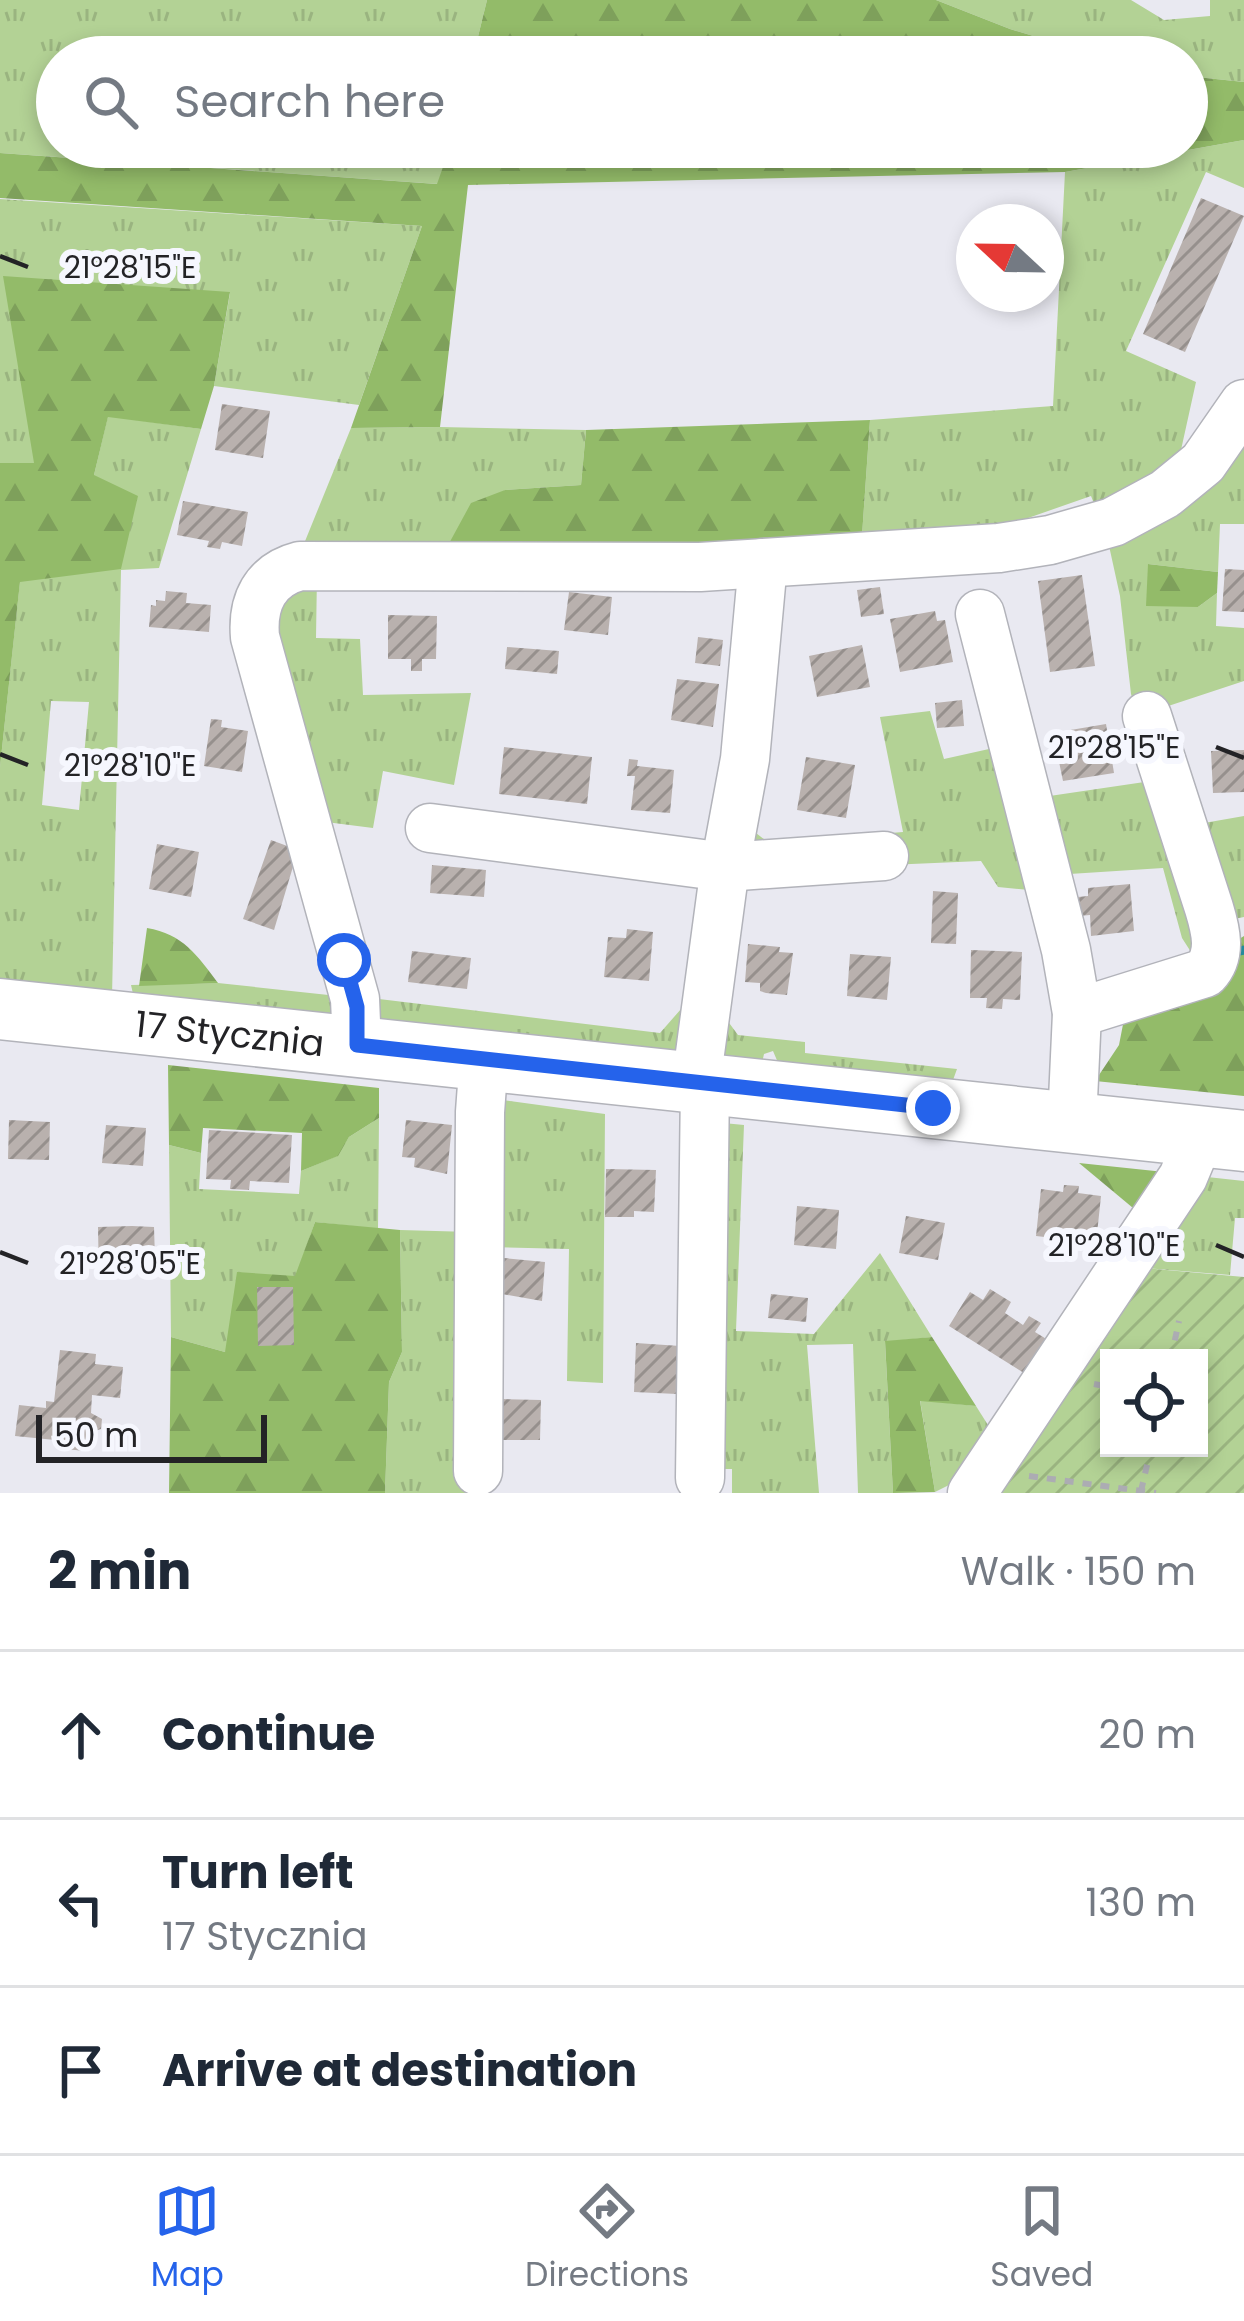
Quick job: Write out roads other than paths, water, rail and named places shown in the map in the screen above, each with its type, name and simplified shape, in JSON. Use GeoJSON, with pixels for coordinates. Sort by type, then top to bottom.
{"type":"FeatureCollection","features":[{"type":"Feature","properties":{"kind":"main road","name":"17 Stycznia"},"geometry":{"type":"LineString","coordinates":[[0,1010],[1222,1139]]}},
{"type":"Feature","properties":{"kind":"lane"},"geometry":{"type":"LineString","coordinates":[[357,1045],[355,999],[255,637],[257,603],[268,582],[300,566],[633,569],[999,548],[1087,532],[1136,512],[1194,472],[1244,404]]}},
{"type":"Feature","properties":{"kind":"lane"},"geometry":{"type":"LineString","coordinates":[[700,1478],[701,1084],[725,867],[746,759],[763,563]]}},
{"type":"Feature","properties":{"kind":"lane"},"geometry":{"type":"LineString","coordinates":[[980,614],[1066,950],[1076,1012],[1072,1122]]}},
{"type":"Feature","properties":{"kind":"lane"},"geometry":{"type":"LineString","coordinates":[[1076,1012],[1204,973],[1214,958],[1213,921],[1147,716]]}},
{"type":"Feature","properties":{"kind":"lane"},"geometry":{"type":"LineString","coordinates":[[430,828],[725,867],[884,856]]}},
{"type":"Feature","properties":{"kind":"lane"},"geometry":{"type":"LineString","coordinates":[[478,1471],[484,1058]]}},
{"type":"Feature","properties":{"kind":"lane"},"geometry":{"type":"LineString","coordinates":[[977,1485],[1183,1178],[1222,1139]]}},
{"type":"Feature","properties":{"kind":"waterway"},"geometry":{"type":"LineString","coordinates":[[1240,951],[1244,950]]}}]}
